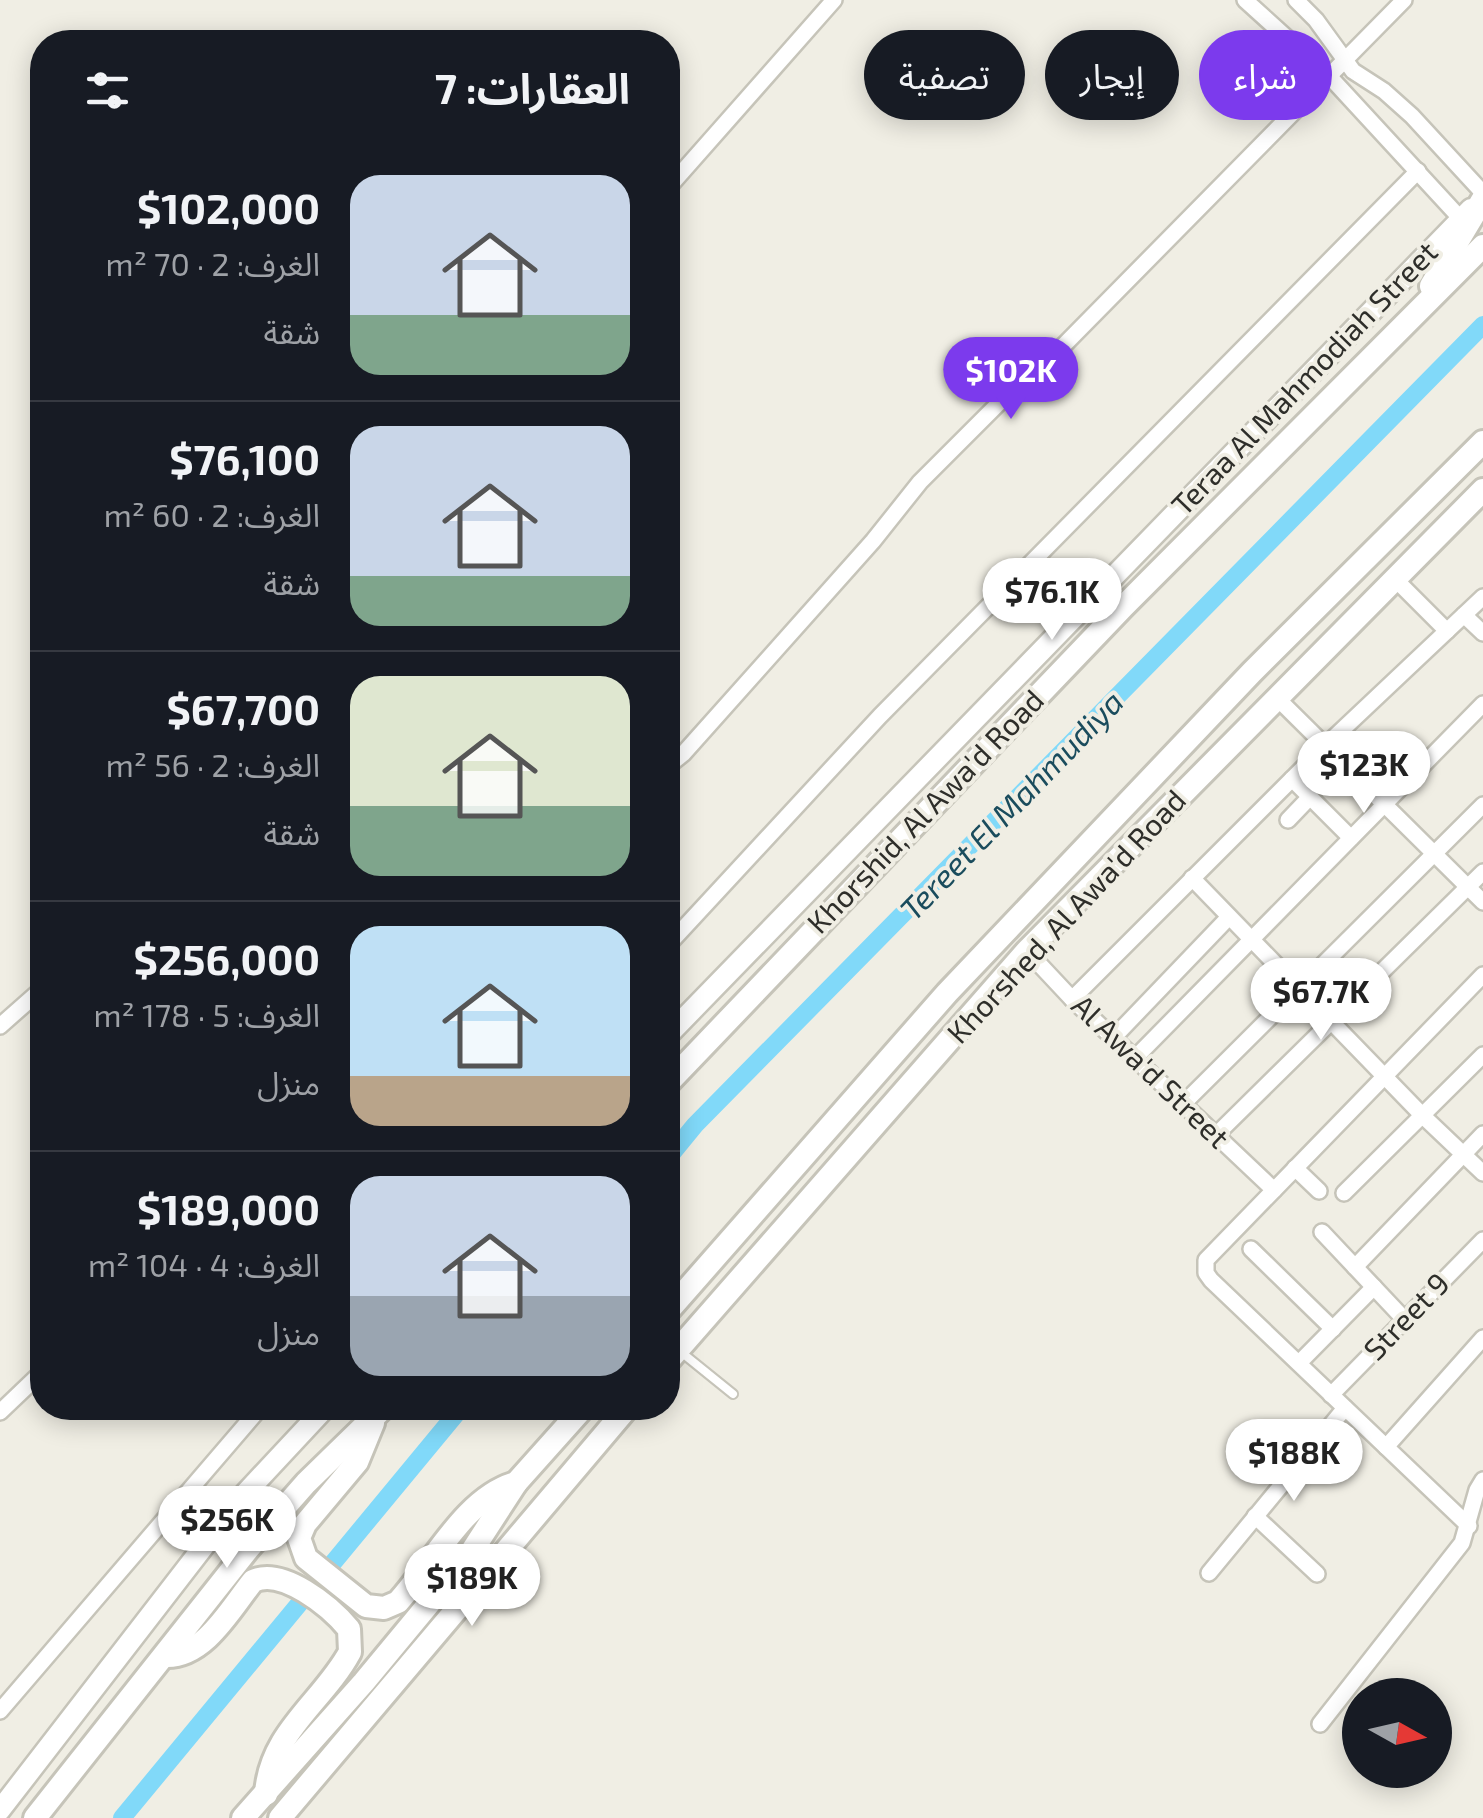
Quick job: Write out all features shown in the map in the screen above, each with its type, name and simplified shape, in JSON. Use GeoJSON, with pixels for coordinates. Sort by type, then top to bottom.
{"type":"FeatureCollection","features":[{"type":"Feature","properties":{"kind":"main road"},"geometry":{"type":"LineString","coordinates":[[1415,314],[1483,196]]}},
{"type":"Feature","properties":{"kind":"main road","name":"Khorshid, Al Awa'd Road"},"geometry":{"type":"LineString","coordinates":[[680,1070],[1123,607],[1483,246]]}},
{"type":"Feature","properties":{"kind":"main road","name":"Khorshed, Al Awa'd Road"},"geometry":{"type":"LineString","coordinates":[[680,1297],[960,979],[1239,686],[1483,442]]}},
{"type":"Feature","properties":{"kind":"main road","name":"Khorshed, Al Awa'd Road"},"geometry":{"type":"LineString","coordinates":[[680,1346],[1027,951],[1483,490]]}},
{"type":"Feature","properties":{"kind":"main road"},"geometry":{"type":"LineString","coordinates":[[35,1818],[248,1549],[370,1420]]}},
{"type":"Feature","properties":{"kind":"main road"},"geometry":{"type":"LineString","coordinates":[[376,1420],[358,1462],[302,1531],[300,1545],[306,1558],[366,1606],[384,1608],[398,1602],[477,1505],[494,1491],[516,1483]]}},
{"type":"Feature","properties":{"kind":"main road"},"geometry":{"type":"LineString","coordinates":[[243,1818],[470,1554],[516,1483],[572,1420]]}},
{"type":"Feature","properties":{"kind":"main road"},"geometry":{"type":"LineString","coordinates":[[280,1818],[618,1420]]}},
{"type":"Feature","properties":{"kind":"main road"},"geometry":{"type":"LineString","coordinates":[[166,1656],[195,1649],[253,1580],[269,1576],[294,1584],[344,1624],[351,1636],[350,1652],[282,1738],[270,1764],[266,1794]]}},
{"type":"Feature","properties":{"kind":"street"},"geometry":{"type":"LineString","coordinates":[[680,174],[834,0]]}},
{"type":"Feature","properties":{"kind":"street"},"geometry":{"type":"LineString","coordinates":[[1245,0],[1278,30]]}},
{"type":"Feature","properties":{"kind":"street"},"geometry":{"type":"LineString","coordinates":[[1296,0],[1316,20],[1353,71],[1412,116],[1483,196]]}},
{"type":"Feature","properties":{"kind":"street"},"geometry":{"type":"LineString","coordinates":[[1332,75],[1404,0]]}},
{"type":"Feature","properties":{"kind":"street"},"geometry":{"type":"LineString","coordinates":[[1332,79],[1461,220]]}},
{"type":"Feature","properties":{"kind":"street"},"geometry":{"type":"LineString","coordinates":[[680,756],[873,541],[920,482],[1065,344],[1287,120]]}},
{"type":"Feature","properties":{"kind":"street"},"geometry":{"type":"LineString","coordinates":[[680,932],[893,702],[1418,171]]}},
{"type":"Feature","properties":{"kind":"street","name":"Teraa Al Mahmodiah Street"},"geometry":{"type":"LineString","coordinates":[[680,1023],[1483,196]]}},
{"type":"Feature","properties":{"kind":"street"},"geometry":{"type":"LineString","coordinates":[[1395,579],[1447,631]]}},
{"type":"Feature","properties":{"kind":"street"},"geometry":{"type":"LineString","coordinates":[[1072,999],[1325,746],[1483,597]]}},
{"type":"Feature","properties":{"kind":"street"},"geometry":{"type":"LineString","coordinates":[[1464,615],[1483,634]]}},
{"type":"Feature","properties":{"kind":"street"},"geometry":{"type":"LineString","coordinates":[[1277,698],[1483,902]]}},
{"type":"Feature","properties":{"kind":"street"},"geometry":{"type":"LineString","coordinates":[[1134,1058],[1483,704]]}},
{"type":"Feature","properties":{"kind":"street"},"geometry":{"type":"LineString","coordinates":[[1292,779],[1351,838]]}},
{"type":"Feature","properties":{"kind":"street"},"geometry":{"type":"LineString","coordinates":[[1288,820],[1310,796]]}},
{"type":"Feature","properties":{"kind":"street"},"geometry":{"type":"LineString","coordinates":[[1183,1104],[1483,805]]}},
{"type":"Feature","properties":{"kind":"street"},"geometry":{"type":"LineString","coordinates":[[1216,1135],[1483,872]]}},
{"type":"Feature","properties":{"kind":"street"},"geometry":{"type":"LineString","coordinates":[[1192,878],[1483,1173]]}},
{"type":"Feature","properties":{"kind":"street"},"geometry":{"type":"LineString","coordinates":[[1113,1038],[1229,917]]}},
{"type":"Feature","properties":{"kind":"street","name":"Al Awa'd Street"},"geometry":{"type":"LineString","coordinates":[[1027,951],[1072,999],[1274,1190]]}},
{"type":"Feature","properties":{"kind":"street"},"geometry":{"type":"LineString","coordinates":[[1468,1526],[1211,1280],[1206,1260],[1483,975]]}},
{"type":"Feature","properties":{"kind":"street"},"geometry":{"type":"LineString","coordinates":[[0,1026],[30,999]]}},
{"type":"Feature","properties":{"kind":"street"},"geometry":{"type":"LineString","coordinates":[[1344,1193],[1483,1055]]}},
{"type":"Feature","properties":{"kind":"street"},"geometry":{"type":"LineString","coordinates":[[1355,1267],[1483,1134]]}},
{"type":"Feature","properties":{"kind":"street"},"geometry":{"type":"LineString","coordinates":[[1296,1168],[1320,1190]]}},
{"type":"Feature","properties":{"kind":"street"},"geometry":{"type":"LineString","coordinates":[[1322,1232],[1404,1319]]}},
{"type":"Feature","properties":{"kind":"street","name":"Street 9"},"geometry":{"type":"LineString","coordinates":[[1331,1395],[1483,1240]]}},
{"type":"Feature","properties":{"kind":"street"},"geometry":{"type":"LineString","coordinates":[[1251,1249],[1333,1329]]}},
{"type":"Feature","properties":{"kind":"street"},"geometry":{"type":"LineString","coordinates":[[1299,1363],[1374,1287]]}},
{"type":"Feature","properties":{"kind":"street"},"geometry":{"type":"LineString","coordinates":[[1386,1447],[1483,1338]]}},
{"type":"Feature","properties":{"kind":"street"},"geometry":{"type":"LineString","coordinates":[[0,1412],[30,1383]]}},
{"type":"Feature","properties":{"kind":"street"},"geometry":{"type":"LineString","coordinates":[[1209,1573],[1344,1408]]}},
{"type":"Feature","properties":{"kind":"street"},"geometry":{"type":"LineString","coordinates":[[0,1712],[250,1420]]}},
{"type":"Feature","properties":{"kind":"street"},"geometry":{"type":"LineString","coordinates":[[0,1810],[242,1498],[314,1420]]}},
{"type":"Feature","properties":{"kind":"street"},"geometry":{"type":"LineString","coordinates":[[1320,1724],[1462,1543],[1483,1480]]}},
{"type":"Feature","properties":{"kind":"street"},"geometry":{"type":"LineString","coordinates":[[1255,1516],[1317,1574]]}},
{"type":"Feature","properties":{"kind":"lane"},"geometry":{"type":"LineString","coordinates":[[680,1360],[733,1394]]}},
{"type":"Feature","properties":{"kind":"waterway","name":"Tereet El Mahmudiya"},"geometry":{"type":"LineString","coordinates":[[680,1143],[1483,325]]}},
{"type":"Feature","properties":{"kind":"waterway","name":"Tereet El Mahmudiya"},"geometry":{"type":"LineString","coordinates":[[122,1818],[451,1420]]}}]}
